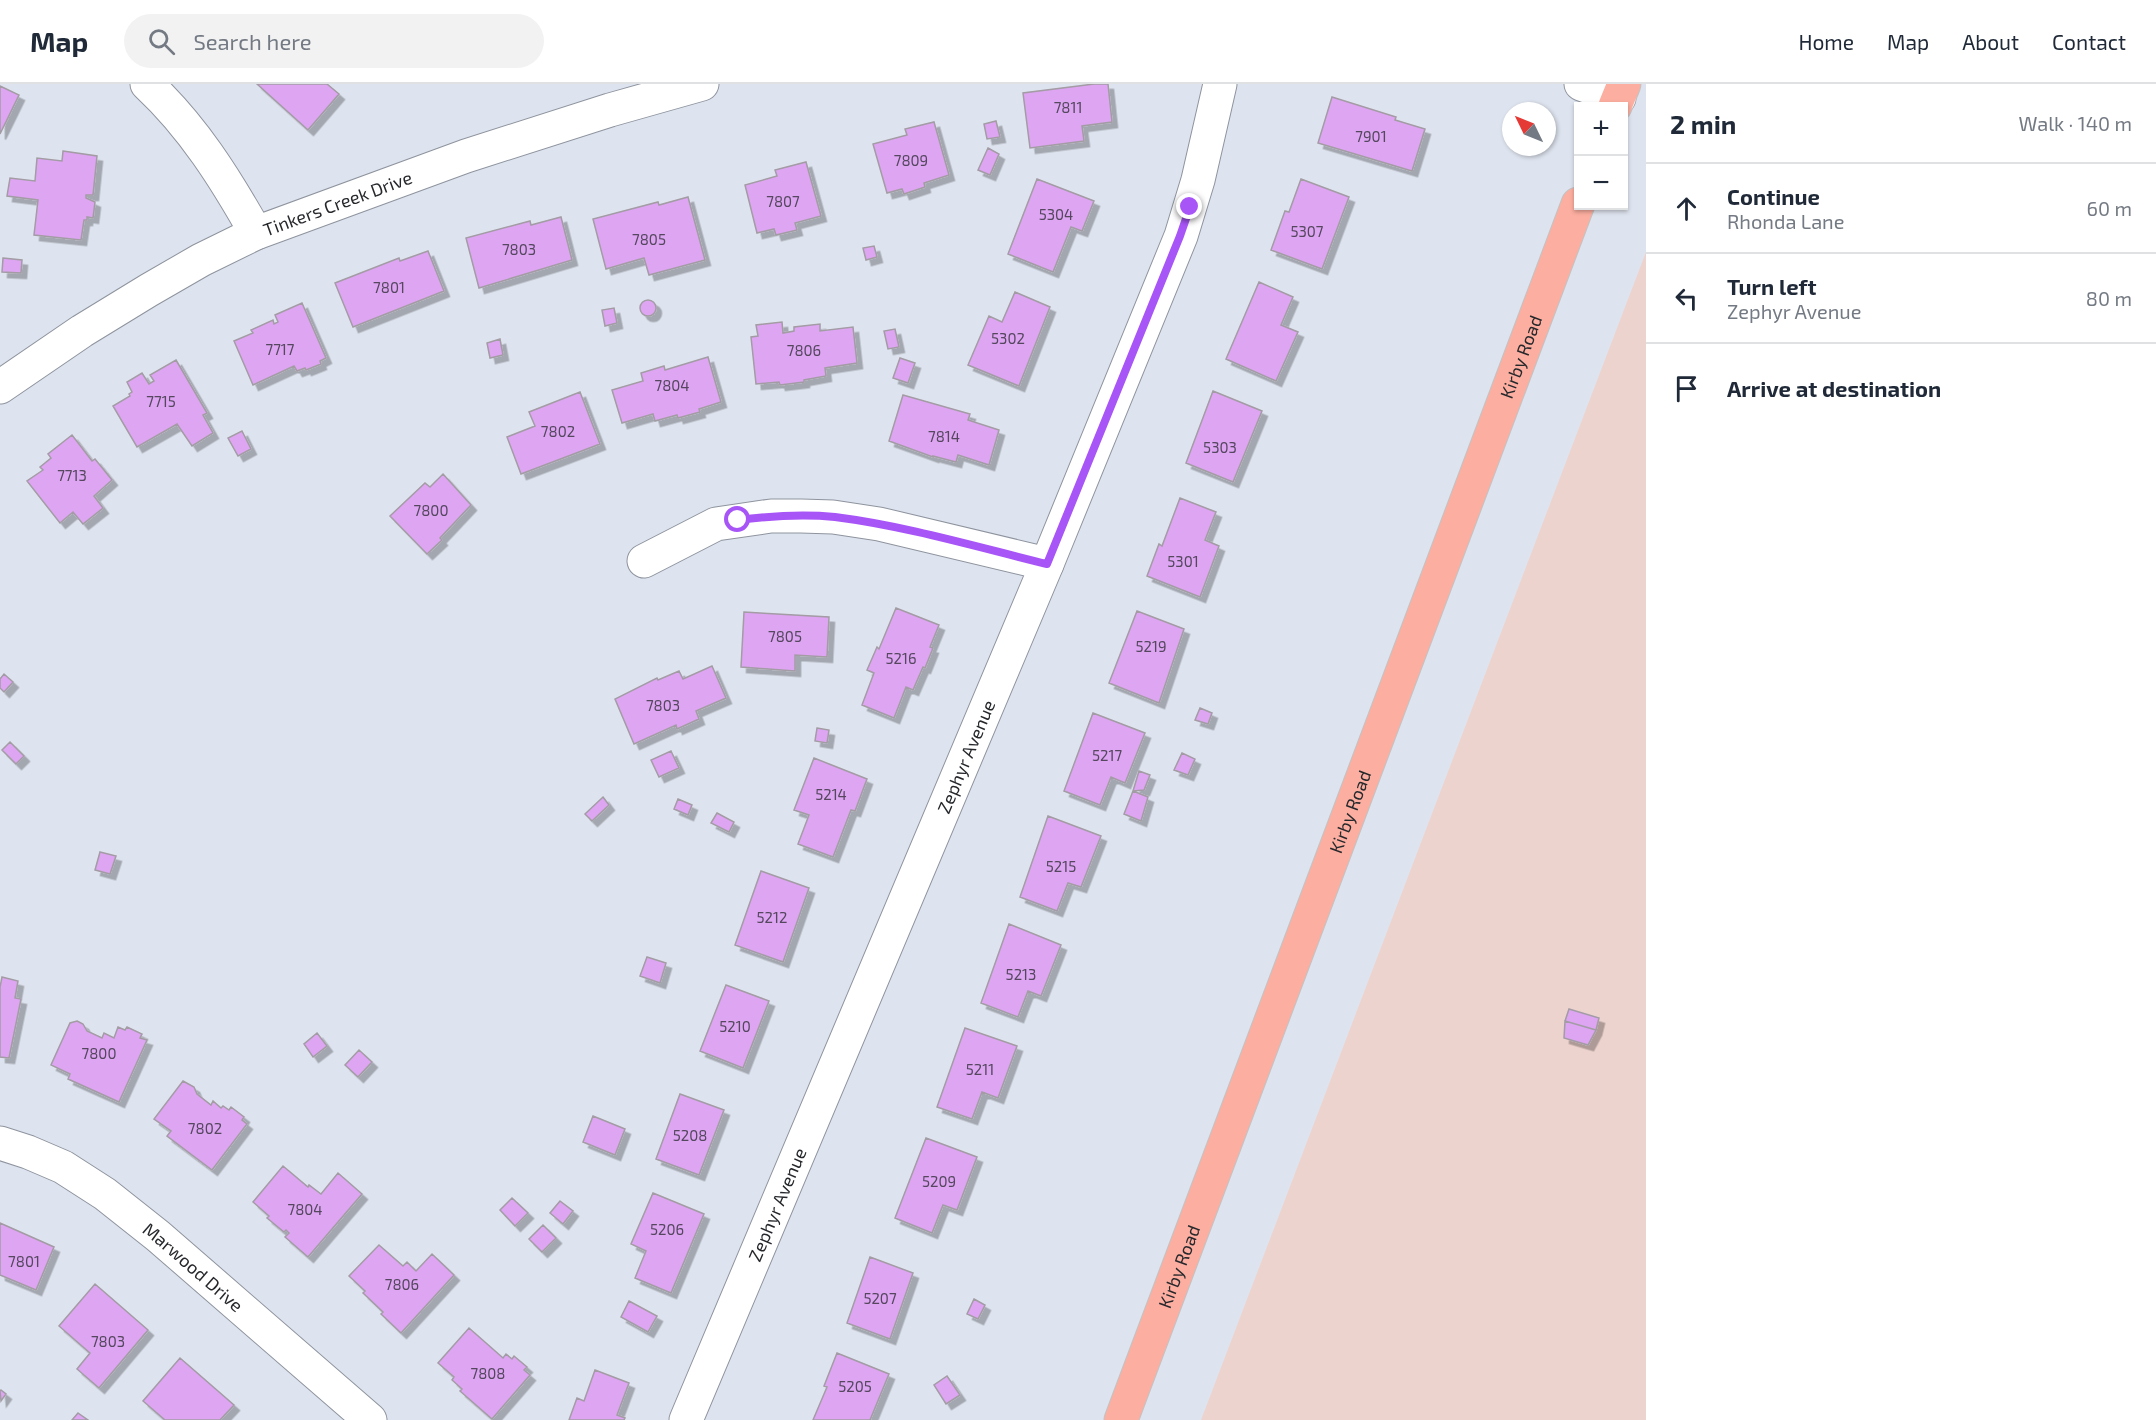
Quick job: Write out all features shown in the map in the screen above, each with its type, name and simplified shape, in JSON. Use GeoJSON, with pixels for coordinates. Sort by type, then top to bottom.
{"type":"FeatureCollection","features":[{"type":"Feature","properties":{"kind":"main road","name":"Kirby Road"},"geometry":{"type":"LineString","coordinates":[[1121,1420],[1576,210]]}},
{"type":"Feature","properties":{"kind":"street"},"geometry":{"type":"LineString","coordinates":[[147,84],[168,104],[200,143],[227,182],[256,233]]}},
{"type":"Feature","properties":{"kind":"street","name":"Tinkers Creek Drive"},"geometry":{"type":"LineString","coordinates":[[0,387],[73,337],[149,290],[201,260],[256,233],[466,156],[606,97],[702,84]]}},
{"type":"Feature","properties":{"kind":"street","name":"Zephyr Avenue"},"geometry":{"type":"LineString","coordinates":[[686,1420],[1047,564],[1180,236],[1198,180],[1220,84]]}},
{"type":"Feature","properties":{"kind":"street"},"geometry":{"type":"LineString","coordinates":[[1581,84],[1619,96]]}},
{"type":"Feature","properties":{"kind":"street"},"geometry":{"type":"LineString","coordinates":[[644,561],[716,524],[771,516],[801,516],[833,517],[879,524],[1047,564]]}},
{"type":"Feature","properties":{"kind":"street","name":"Marwood Drive"},"geometry":{"type":"LineString","coordinates":[[0,1143],[63,1167],[105,1194],[158,1236],[370,1420]]}},
{"type":"Feature","properties":{"kind":"shaded area"},"geometry":{"type":"Polygon","coordinates":[[[1646,252],[1646,1420],[1201,1420],[1646,252]]]}},
{"type":"Feature","properties":{"kind":"building"},"geometry":{"type":"Polygon","coordinates":[[[257,84],[327,84],[339,94],[308,130],[257,84]]]}},
{"type":"Feature","properties":{"kind":"building"},"geometry":{"type":"Polygon","coordinates":[[[1108,84],[1112,122],[1082,126],[1084,141],[1030,148],[1023,93],[1108,84]]]}},
{"type":"Feature","properties":{"kind":"building"},"geometry":{"type":"Polygon","coordinates":[[[0,86],[19,95],[0,134],[0,86]]]}},
{"type":"Feature","properties":{"kind":"building"},"geometry":{"type":"Polygon","coordinates":[[[1332,97],[1396,117],[1395,120],[1425,129],[1412,171],[1318,143],[1332,97]]]}},
{"type":"Feature","properties":{"kind":"building"},"geometry":{"type":"Polygon","coordinates":[[[996,121],[1000,137],[987,139],[984,124],[996,121]]]}},
{"type":"Feature","properties":{"kind":"building"},"geometry":{"type":"Polygon","coordinates":[[[934,122],[949,175],[924,183],[925,187],[904,194],[902,189],[887,193],[873,144],[907,135],[905,129],[934,122]]]}},
{"type":"Feature","properties":{"kind":"building"},"geometry":{"type":"Polygon","coordinates":[[[988,148],[999,154],[990,175],[978,170],[988,148]]]}},
{"type":"Feature","properties":{"kind":"building"},"geometry":{"type":"Polygon","coordinates":[[[63,151],[97,156],[93,195],[86,195],[86,198],[95,202],[93,218],[87,217],[87,220],[84,220],[81,240],[34,235],[38,200],[7,196],[10,178],[35,181],[37,158],[62,161],[63,151]]]}},
{"type":"Feature","properties":{"kind":"building"},"geometry":{"type":"Polygon","coordinates":[[[806,162],[821,216],[795,223],[797,230],[776,235],[774,229],[757,233],[745,185],[777,176],[775,170],[806,162]]]}},
{"type":"Feature","properties":{"kind":"building"},"geometry":{"type":"Polygon","coordinates":[[[1037,179],[1094,201],[1082,231],[1071,227],[1053,272],[1008,254],[1037,179]]]}},
{"type":"Feature","properties":{"kind":"building"},"geometry":{"type":"Polygon","coordinates":[[[1301,179],[1349,197],[1322,269],[1271,250],[1285,211],[1289,212],[1301,179]]]}},
{"type":"Feature","properties":{"kind":"building"},"geometry":{"type":"Polygon","coordinates":[[[688,197],[705,260],[649,275],[644,258],[606,269],[593,219],[658,202],[659,205],[688,197]]]}},
{"type":"Feature","properties":{"kind":"building"},"geometry":{"type":"Polygon","coordinates":[[[561,217],[572,260],[479,288],[466,238],[530,221],[531,225],[561,217]]]}},
{"type":"Feature","properties":{"kind":"building"},"geometry":{"type":"Polygon","coordinates":[[[874,246],[877,257],[866,260],[863,248],[874,246]]]}},
{"type":"Feature","properties":{"kind":"building"},"geometry":{"type":"Polygon","coordinates":[[[428,251],[444,291],[353,327],[335,283],[399,258],[400,261],[428,251]]]}},
{"type":"Feature","properties":{"kind":"building"},"geometry":{"type":"Polygon","coordinates":[[[3,258],[22,260],[21,273],[2,272],[3,258]]]}},
{"type":"Feature","properties":{"kind":"building"},"geometry":{"type":"Polygon","coordinates":[[[1259,282],[1293,297],[1281,325],[1298,332],[1276,381],[1226,359],[1259,282]]]}},
{"type":"Feature","properties":{"kind":"building"},"geometry":{"type":"Polygon","coordinates":[[[1015,292],[1050,307],[1019,386],[968,365],[989,316],[1002,322],[1015,292]]]}},
{"type":"Feature","properties":{"kind":"building"},"geometry":{"type":"Polygon","coordinates":[[[645,300],[651,300],[656,308],[654,314],[645,316],[640,311],[640,305],[645,300]]]}},
{"type":"Feature","properties":{"kind":"building"},"geometry":{"type":"Polygon","coordinates":[[[302,303],[326,358],[320,361],[321,364],[306,370],[305,368],[297,371],[294,366],[253,385],[234,341],[253,333],[251,330],[273,320],[274,324],[278,322],[275,315],[302,303]]]}},
{"type":"Feature","properties":{"kind":"building"},"geometry":{"type":"Polygon","coordinates":[[[614,308],[617,323],[605,326],[602,310],[614,308]]]}},
{"type":"Feature","properties":{"kind":"building"},"geometry":{"type":"Polygon","coordinates":[[[782,322],[783,333],[794,331],[794,327],[820,324],[820,331],[853,327],[857,363],[825,368],[826,376],[804,380],[804,382],[780,385],[779,382],[756,384],[751,337],[758,336],[756,325],[782,322]]]}},
{"type":"Feature","properties":{"kind":"building"},"geometry":{"type":"Polygon","coordinates":[[[895,329],[899,347],[888,349],[884,331],[895,329]]]}},
{"type":"Feature","properties":{"kind":"building"},"geometry":{"type":"Polygon","coordinates":[[[500,339],[503,355],[490,358],[487,343],[500,339]]]}},
{"type":"Feature","properties":{"kind":"building"},"geometry":{"type":"Polygon","coordinates":[[[708,357],[721,402],[699,409],[700,412],[678,418],[677,415],[655,421],[653,414],[622,423],[612,390],[643,381],[641,373],[664,366],[665,370],[708,357]]]}},
{"type":"Feature","properties":{"kind":"building"},"geometry":{"type":"Polygon","coordinates":[[[900,358],[915,363],[908,383],[893,378],[900,358]]]}},
{"type":"Feature","properties":{"kind":"building"},"geometry":{"type":"Polygon","coordinates":[[[176,360],[207,413],[203,415],[213,433],[192,446],[177,424],[137,447],[113,406],[130,396],[132,392],[127,382],[142,373],[149,384],[154,381],[150,375],[176,360]]]}},
{"type":"Feature","properties":{"kind":"building"},"geometry":{"type":"Polygon","coordinates":[[[1213,391],[1262,411],[1233,482],[1186,463],[1213,391]]]}},
{"type":"Feature","properties":{"kind":"building"},"geometry":{"type":"Polygon","coordinates":[[[580,392],[600,444],[521,474],[507,437],[535,426],[529,412],[580,392]]]}},
{"type":"Feature","properties":{"kind":"building"},"geometry":{"type":"Polygon","coordinates":[[[903,395],[970,414],[968,420],[999,430],[989,465],[958,455],[956,462],[933,457],[889,441],[903,395]]]}},
{"type":"Feature","properties":{"kind":"building"},"geometry":{"type":"Polygon","coordinates":[[[242,431],[251,449],[238,456],[228,438],[242,431]]]}},
{"type":"Feature","properties":{"kind":"building"},"geometry":{"type":"Polygon","coordinates":[[[72,435],[92,461],[95,459],[112,480],[94,496],[103,508],[83,524],[73,512],[60,523],[27,481],[43,470],[40,467],[51,458],[48,454],[72,435]]]}},
{"type":"Feature","properties":{"kind":"building"},"geometry":{"type":"Polygon","coordinates":[[[443,474],[471,505],[440,538],[442,540],[427,554],[390,516],[425,483],[430,487],[443,474]]]}},
{"type":"Feature","properties":{"kind":"building"},"geometry":{"type":"Polygon","coordinates":[[[1180,498],[1216,512],[1205,540],[1219,546],[1200,597],[1147,576],[1159,544],[1162,546],[1180,498]]]}},
{"type":"Feature","properties":{"kind":"building"},"geometry":{"type":"Polygon","coordinates":[[[896,608],[939,625],[925,668],[923,667],[913,690],[906,687],[894,718],[862,705],[874,673],[867,670],[877,647],[879,649],[896,608]]]}},
{"type":"Feature","properties":{"kind":"building"},"geometry":{"type":"Polygon","coordinates":[[[1137,611],[1184,629],[1159,703],[1109,683],[1137,611]]]}},
{"type":"Feature","properties":{"kind":"building"},"geometry":{"type":"Polygon","coordinates":[[[744,612],[829,617],[827,657],[795,655],[795,671],[741,667],[744,612]]]}},
{"type":"Feature","properties":{"kind":"building"},"geometry":{"type":"Polygon","coordinates":[[[712,666],[726,698],[696,711],[699,719],[677,729],[676,725],[634,744],[615,699],[657,678],[658,680],[679,671],[683,679],[712,666]]]}},
{"type":"Feature","properties":{"kind":"building"},"geometry":{"type":"Polygon","coordinates":[[[4,674],[13,682],[4,692],[0,688],[0,679],[4,674]]]}},
{"type":"Feature","properties":{"kind":"building"},"geometry":{"type":"Polygon","coordinates":[[[1200,708],[1212,713],[1208,724],[1195,720],[1200,708]]]}},
{"type":"Feature","properties":{"kind":"building"},"geometry":{"type":"Polygon","coordinates":[[[1093,713],[1145,733],[1125,783],[1111,777],[1100,805],[1064,791],[1093,713]]]}},
{"type":"Feature","properties":{"kind":"building"},"geometry":{"type":"Polygon","coordinates":[[[817,728],[829,730],[827,743],[815,741],[817,728]]]}},
{"type":"Feature","properties":{"kind":"building"},"geometry":{"type":"Polygon","coordinates":[[[10,742],[24,756],[16,764],[2,750],[10,742]]]}},
{"type":"Feature","properties":{"kind":"building"},"geometry":{"type":"Polygon","coordinates":[[[671,751],[679,768],[659,777],[651,760],[671,751]]]}},
{"type":"Feature","properties":{"kind":"building"},"geometry":{"type":"Polygon","coordinates":[[[1182,753],[1195,759],[1188,775],[1174,770],[1182,753]]]}},
{"type":"Feature","properties":{"kind":"building"},"geometry":{"type":"Polygon","coordinates":[[[814,758],[867,779],[855,811],[851,810],[833,857],[798,844],[809,815],[794,810],[814,758]]]}},
{"type":"Feature","properties":{"kind":"building"},"geometry":{"type":"Polygon","coordinates":[[[1139,771],[1150,775],[1144,790],[1133,791],[1139,771]]]}},
{"type":"Feature","properties":{"kind":"building"},"geometry":{"type":"Polygon","coordinates":[[[1133,791],[1148,797],[1141,821],[1124,814],[1133,791]]]}},
{"type":"Feature","properties":{"kind":"building"},"geometry":{"type":"Polygon","coordinates":[[[603,797],[609,805],[592,821],[585,814],[603,797]]]}},
{"type":"Feature","properties":{"kind":"building"},"geometry":{"type":"Polygon","coordinates":[[[678,799],[692,805],[688,815],[674,809],[678,799]]]}},
{"type":"Feature","properties":{"kind":"building"},"geometry":{"type":"Polygon","coordinates":[[[717,813],[734,822],[729,832],[711,823],[717,813]]]}},
{"type":"Feature","properties":{"kind":"building"},"geometry":{"type":"Polygon","coordinates":[[[1048,816],[1101,836],[1081,887],[1068,883],[1057,911],[1020,897],[1048,816]]]}},
{"type":"Feature","properties":{"kind":"building"},"geometry":{"type":"Polygon","coordinates":[[[100,852],[116,856],[110,874],[95,870],[100,852]]]}},
{"type":"Feature","properties":{"kind":"building"},"geometry":{"type":"Polygon","coordinates":[[[761,871],[809,888],[783,962],[735,945],[761,871]]]}},
{"type":"Feature","properties":{"kind":"building"},"geometry":{"type":"Polygon","coordinates":[[[1009,924],[1061,945],[1041,996],[1028,991],[1018,1017],[981,1003],[1009,924]]]}},
{"type":"Feature","properties":{"kind":"building"},"geometry":{"type":"Polygon","coordinates":[[[647,957],[666,963],[660,983],[640,976],[647,957]]]}},
{"type":"Feature","properties":{"kind":"building"},"geometry":{"type":"Polygon","coordinates":[[[2,977],[18,981],[15,998],[21,999],[9,1058],[0,1057],[2,977]]]}},
{"type":"Feature","properties":{"kind":"building"},"geometry":{"type":"Polygon","coordinates":[[[726,985],[769,1001],[743,1068],[700,1051],[726,985]]]}},
{"type":"Feature","properties":{"kind":"building"},"geometry":{"type":"Polygon","coordinates":[[[1569,1009],[1599,1018],[1596,1030],[1565,1021],[1569,1009]]]}},
{"type":"Feature","properties":{"kind":"building"},"geometry":{"type":"Polygon","coordinates":[[[77,1021],[83,1024],[87,1031],[102,1038],[104,1033],[114,1038],[118,1027],[125,1030],[127,1027],[142,1034],[140,1038],[147,1040],[119,1102],[68,1079],[70,1074],[51,1065],[70,1023],[77,1021]]]}},
{"type":"Feature","properties":{"kind":"building"},"geometry":{"type":"Polygon","coordinates":[[[1565,1021],[1596,1030],[1588,1045],[1564,1038],[1565,1021]]]}},
{"type":"Feature","properties":{"kind":"building"},"geometry":{"type":"Polygon","coordinates":[[[965,1028],[1017,1046],[998,1098],[982,1092],[972,1119],[937,1107],[965,1028]]]}},
{"type":"Feature","properties":{"kind":"building"},"geometry":{"type":"Polygon","coordinates":[[[317,1033],[327,1046],[313,1057],[304,1044],[317,1033]]]}},
{"type":"Feature","properties":{"kind":"building"},"geometry":{"type":"Polygon","coordinates":[[[359,1050],[372,1062],[358,1077],[345,1065],[359,1050]]]}},
{"type":"Feature","properties":{"kind":"building"},"geometry":{"type":"Polygon","coordinates":[[[183,1081],[194,1087],[197,1094],[211,1105],[213,1101],[221,1108],[223,1106],[229,1110],[231,1107],[244,1117],[242,1120],[247,1124],[212,1170],[167,1136],[171,1131],[154,1119],[183,1081]]]}},
{"type":"Feature","properties":{"kind":"building"},"geometry":{"type":"Polygon","coordinates":[[[680,1094],[724,1110],[699,1175],[656,1159],[680,1094]]]}},
{"type":"Feature","properties":{"kind":"building"},"geometry":{"type":"Polygon","coordinates":[[[593,1116],[625,1129],[615,1155],[583,1142],[593,1116]]]}},
{"type":"Feature","properties":{"kind":"building"},"geometry":{"type":"Polygon","coordinates":[[[926,1138],[977,1157],[957,1210],[943,1205],[932,1233],[895,1218],[926,1138]]]}},
{"type":"Feature","properties":{"kind":"building"},"geometry":{"type":"Polygon","coordinates":[[[283,1166],[308,1187],[309,1185],[321,1194],[338,1173],[362,1194],[308,1257],[285,1237],[289,1233],[286,1230],[284,1232],[267,1218],[269,1216],[253,1202],[283,1166]]]}},
{"type":"Feature","properties":{"kind":"building"},"geometry":{"type":"Polygon","coordinates":[[[653,1193],[704,1214],[671,1293],[635,1278],[646,1251],[631,1244],[653,1193]]]}},
{"type":"Feature","properties":{"kind":"building"},"geometry":{"type":"Polygon","coordinates":[[[512,1198],[528,1213],[515,1226],[500,1210],[512,1198]]]}},
{"type":"Feature","properties":{"kind":"building"},"geometry":{"type":"Polygon","coordinates":[[[560,1201],[573,1211],[563,1224],[550,1213],[560,1201]]]}},
{"type":"Feature","properties":{"kind":"building"},"geometry":{"type":"Polygon","coordinates":[[[0,1223],[54,1247],[36,1290],[0,1275],[0,1223]]]}},
{"type":"Feature","properties":{"kind":"building"},"geometry":{"type":"Polygon","coordinates":[[[543,1225],[556,1238],[542,1252],[529,1239],[543,1225]]]}},
{"type":"Feature","properties":{"kind":"building"},"geometry":{"type":"Polygon","coordinates":[[[379,1245],[403,1266],[407,1262],[416,1271],[432,1254],[454,1275],[401,1333],[381,1314],[383,1312],[349,1276],[379,1245]]]}},
{"type":"Feature","properties":{"kind":"building"},"geometry":{"type":"Polygon","coordinates":[[[870,1257],[913,1273],[890,1339],[847,1323],[870,1257]]]}},
{"type":"Feature","properties":{"kind":"building"},"geometry":{"type":"Polygon","coordinates":[[[95,1284],[148,1330],[99,1388],[77,1369],[90,1353],[59,1326],[95,1284]]]}},
{"type":"Feature","properties":{"kind":"building"},"geometry":{"type":"Polygon","coordinates":[[[974,1299],[985,1305],[978,1319],[967,1314],[974,1299]]]}},
{"type":"Feature","properties":{"kind":"building"},"geometry":{"type":"Polygon","coordinates":[[[629,1301],[657,1316],[648,1332],[621,1317],[629,1301]]]}},
{"type":"Feature","properties":{"kind":"building"},"geometry":{"type":"Polygon","coordinates":[[[469,1328],[503,1358],[506,1354],[512,1359],[514,1356],[527,1367],[524,1370],[530,1375],[492,1419],[460,1391],[462,1389],[452,1380],[454,1377],[438,1363],[469,1328]]]}},
{"type":"Feature","properties":{"kind":"building"},"geometry":{"type":"Polygon","coordinates":[[[837,1353],[889,1374],[870,1420],[813,1420],[827,1387],[824,1386],[837,1353]]]}},
{"type":"Feature","properties":{"kind":"building"},"geometry":{"type":"Polygon","coordinates":[[[180,1358],[234,1405],[220,1420],[165,1420],[143,1401],[180,1358]]]}},
{"type":"Feature","properties":{"kind":"building"},"geometry":{"type":"Polygon","coordinates":[[[595,1370],[629,1383],[617,1415],[625,1418],[624,1420],[569,1420],[577,1398],[584,1401],[595,1370]]]}},
{"type":"Feature","properties":{"kind":"building"},"geometry":{"type":"Polygon","coordinates":[[[947,1376],[960,1395],[946,1404],[934,1385],[947,1376]]]}},
{"type":"Feature","properties":{"kind":"building"},"geometry":{"type":"Polygon","coordinates":[[[0,1391],[6,1394],[1,1401],[0,1391]]]}},
{"type":"Feature","properties":{"kind":"building"},"geometry":{"type":"Polygon","coordinates":[[[78,1413],[88,1420],[72,1420],[78,1413]]]}},
{"type":"Feature","properties":{"kind":"route"},"geometry":{"type":"LineString","coordinates":[[738,520],[771,516],[833,517],[879,524],[1047,564],[1190,207]]}}]}
